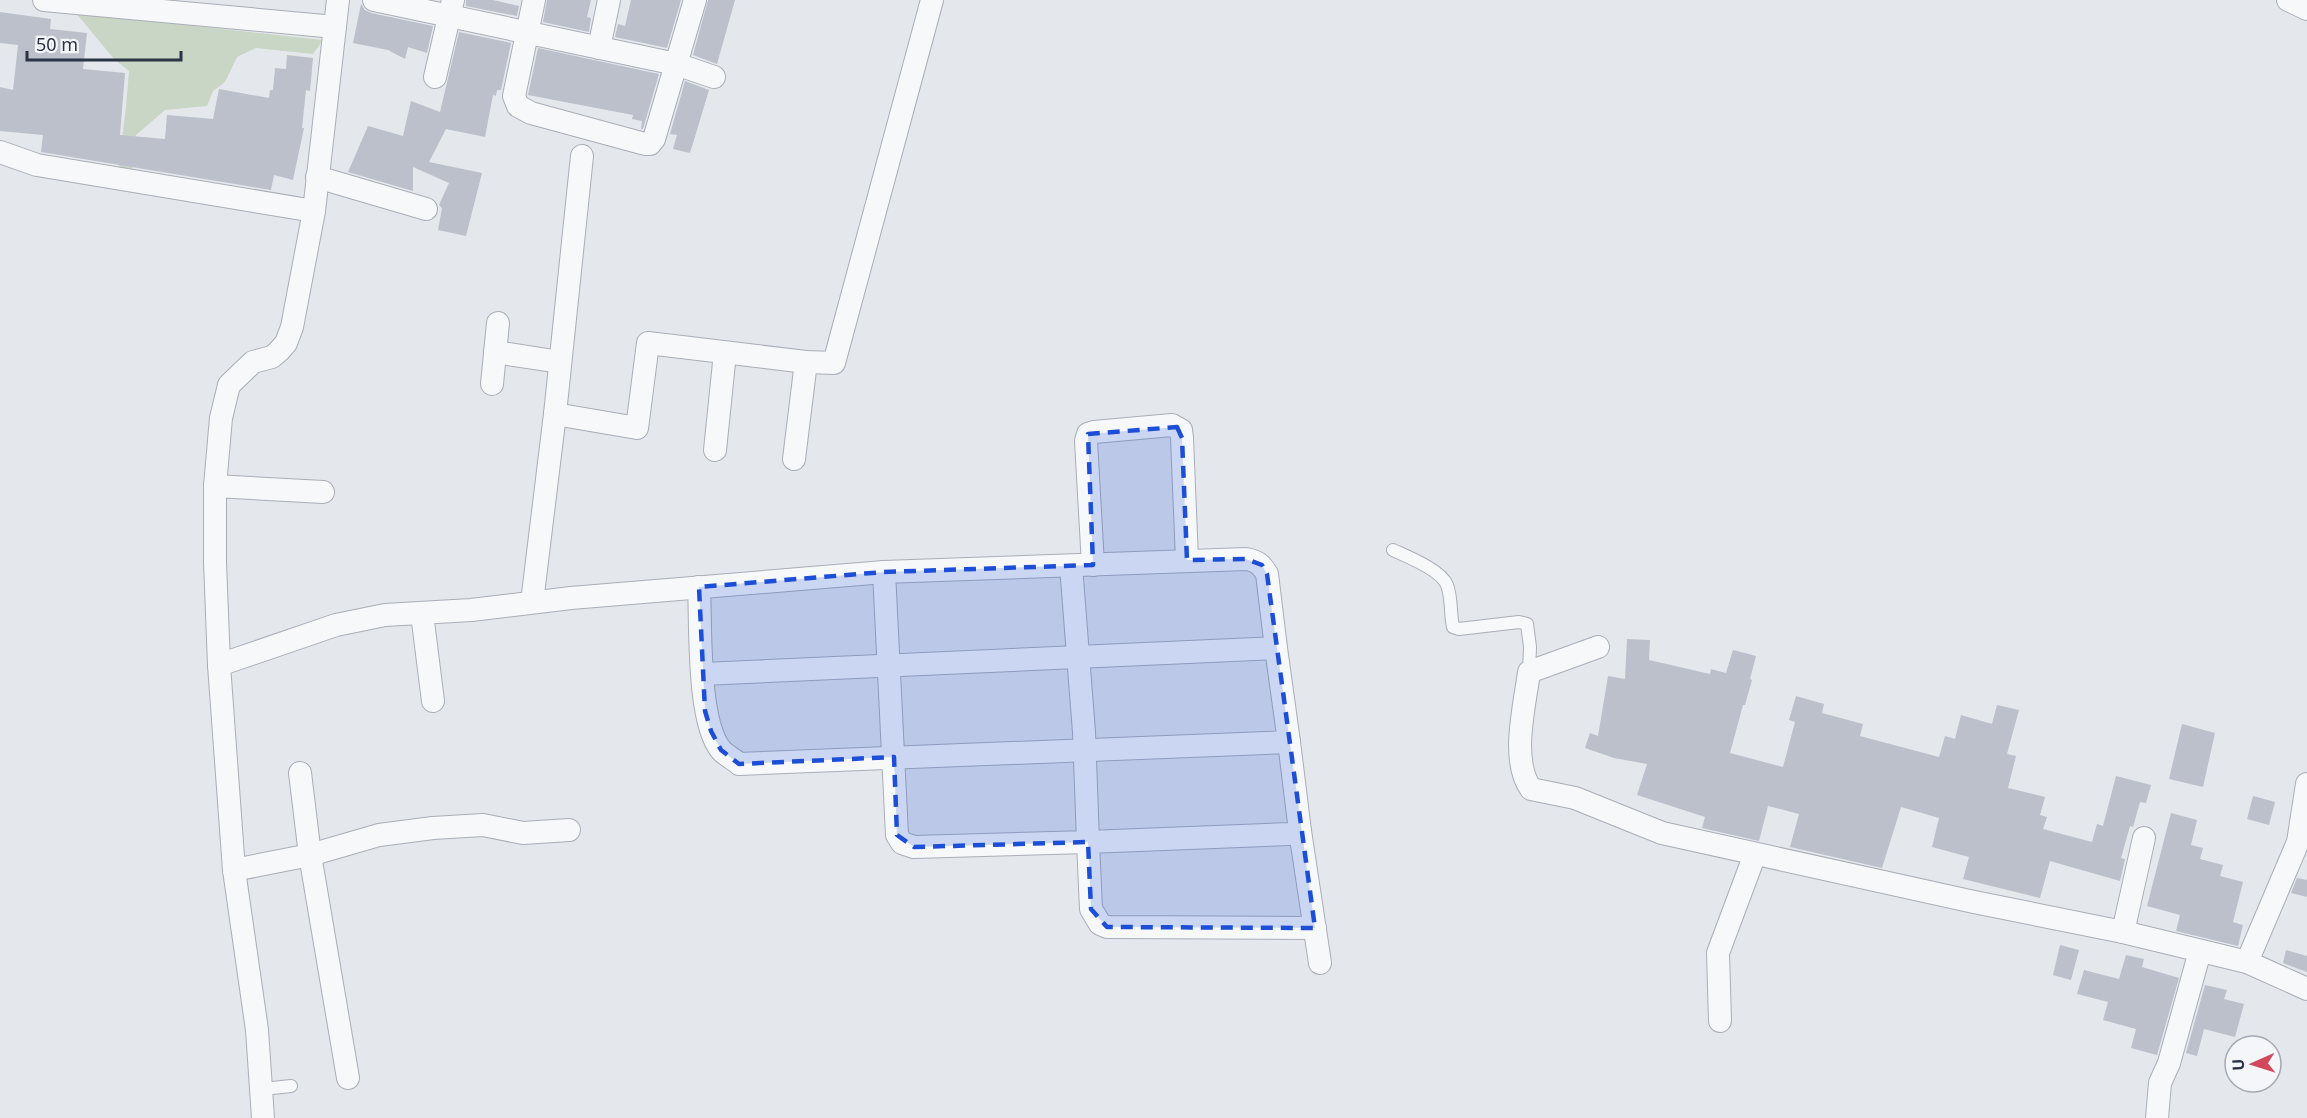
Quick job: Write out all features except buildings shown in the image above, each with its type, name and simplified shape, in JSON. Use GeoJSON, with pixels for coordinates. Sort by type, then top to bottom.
{"type":"FeatureCollection","features":[{"type":"Feature","properties":{"kind":"street"},"geometry":{"type":"LineString","coordinates":[[44,0],[335,27]]}},
{"type":"Feature","properties":{"kind":"street"},"geometry":{"type":"LineString","coordinates":[[263,1118],[263,1089],[257,1030],[234,870],[219,665],[215,486],[221,418],[229,385],[253,362],[272,357],[286,343],[292,327],[314,211],[338,0]]}},
{"type":"Feature","properties":{"kind":"street"},"geometry":{"type":"LineString","coordinates":[[374,0],[452,8],[527,33],[676,64],[714,77]]}},
{"type":"Feature","properties":{"kind":"street"},"geometry":{"type":"LineString","coordinates":[[534,0],[514,96],[518,106],[531,113],[645,144],[650,144],[654,139],[695,0]]}},
{"type":"Feature","properties":{"kind":"street"},"geometry":{"type":"LineString","coordinates":[[599,48],[609,0]]}},
{"type":"Feature","properties":{"kind":"street"},"geometry":{"type":"LineString","coordinates":[[555,414],[637,428],[648,343],[806,362],[834,363],[932,0]]}},
{"type":"Feature","properties":{"kind":"street"},"geometry":{"type":"LineString","coordinates":[[2288,0],[2307,9]]}},
{"type":"Feature","properties":{"kind":"street"},"geometry":{"type":"LineString","coordinates":[[435,77],[452,8]]}},
{"type":"Feature","properties":{"kind":"street"},"geometry":{"type":"LineString","coordinates":[[0,152],[37,165],[314,211]]}},
{"type":"Feature","properties":{"kind":"street"},"geometry":{"type":"LineString","coordinates":[[532,602],[555,414],[582,156]]}},
{"type":"Feature","properties":{"kind":"street"},"geometry":{"type":"LineString","coordinates":[[317,177],[426,208]]}},
{"type":"Feature","properties":{"kind":"street"},"geometry":{"type":"LineString","coordinates":[[492,384],[498,323]]}},
{"type":"Feature","properties":{"kind":"street"},"geometry":{"type":"LineString","coordinates":[[495,352],[560,362]]}},
{"type":"Feature","properties":{"kind":"street"},"geometry":{"type":"LineString","coordinates":[[715,450],[725,353]]}},
{"type":"Feature","properties":{"kind":"street"},"geometry":{"type":"LineString","coordinates":[[794,459],[806,362]]}},
{"type":"Feature","properties":{"kind":"street"},"geometry":{"type":"LineString","coordinates":[[1187,561],[1181,430],[1172,425],[1088,434],[1079,656],[1091,909],[1095,918],[1107,927],[1315,928]]}},
{"type":"Feature","properties":{"kind":"street"},"geometry":{"type":"LineString","coordinates":[[215,486],[323,492]]}},
{"type":"Feature","properties":{"kind":"street"},"geometry":{"type":"LineString","coordinates":[[219,665],[336,625],[385,615],[422,614],[532,602],[884,572],[1246,559],[1262,565],[1267,574],[1300,831],[1320,963]]}},
{"type":"Feature","properties":{"kind":"street"},"geometry":{"type":"LineString","coordinates":[[884,572],[897,835],[902,843],[914,847],[1088,842],[1289,834],[1300,831]]}},
{"type":"Feature","properties":{"kind":"street"},"geometry":{"type":"LineString","coordinates":[[699,587],[705,711],[711,731],[721,750],[740,764],[1289,742]]}},
{"type":"Feature","properties":{"kind":"street"},"geometry":{"type":"LineString","coordinates":[[422,614],[433,701]]}},
{"type":"Feature","properties":{"kind":"street"},"geometry":{"type":"LineString","coordinates":[[1598,647],[1529,672],[1519,748],[1525,780],[1531,789],[1575,798],[1662,833],[2123,932],[2247,963],[2307,989]]}},
{"type":"Feature","properties":{"kind":"street"},"geometry":{"type":"LineString","coordinates":[[703,674],[1276,648]]}},
{"type":"Feature","properties":{"kind":"street"},"geometry":{"type":"LineString","coordinates":[[300,773],[310,855],[348,1078]]}},
{"type":"Feature","properties":{"kind":"street"},"geometry":{"type":"LineString","coordinates":[[2247,963],[2298,842],[2307,784]]}},
{"type":"Feature","properties":{"kind":"street"},"geometry":{"type":"LineString","coordinates":[[234,870],[310,855],[379,835],[433,828],[483,825],[524,833],[569,831]]}},
{"type":"Feature","properties":{"kind":"street"},"geometry":{"type":"LineString","coordinates":[[2123,932],[2144,838]]}},
{"type":"Feature","properties":{"kind":"street"},"geometry":{"type":"LineString","coordinates":[[1720,1021],[1718,953],[1755,854]]}},
{"type":"Feature","properties":{"kind":"street"},"geometry":{"type":"LineString","coordinates":[[2157,1118],[2160,1083],[2169,1063],[2200,951]]}},
{"type":"Feature","properties":{"kind":"lane"},"geometry":{"type":"LineString","coordinates":[[1393,550],[1441,575],[1447,584],[1453,627],[1459,629],[1519,622],[1527,624],[1530,647],[1529,672]]}},
{"type":"Feature","properties":{"kind":"lane"},"geometry":{"type":"LineString","coordinates":[[263,1089],[291,1086]]}},
{"type":"Feature","properties":{"kind":"highlighted area"},"geometry":{"type":"Polygon","coordinates":[[[1177,427],[1182,438],[1187,560],[1246,559],[1262,565],[1267,574],[1315,928],[1107,927],[1091,909],[1088,842],[914,847],[897,835],[894,757],[739,764],[721,750],[711,731],[705,711],[699,587],[884,572],[1093,565],[1088,434],[1177,427]]]}},
{"type":"Feature","properties":{"kind":"green space"},"geometry":{"type":"Polygon","coordinates":[[[76,13],[323,40],[313,54],[256,48],[237,57],[225,82],[213,91],[207,106],[165,110],[136,135],[132,173],[118,171],[129,71],[114,59],[76,13]]]}}]}
